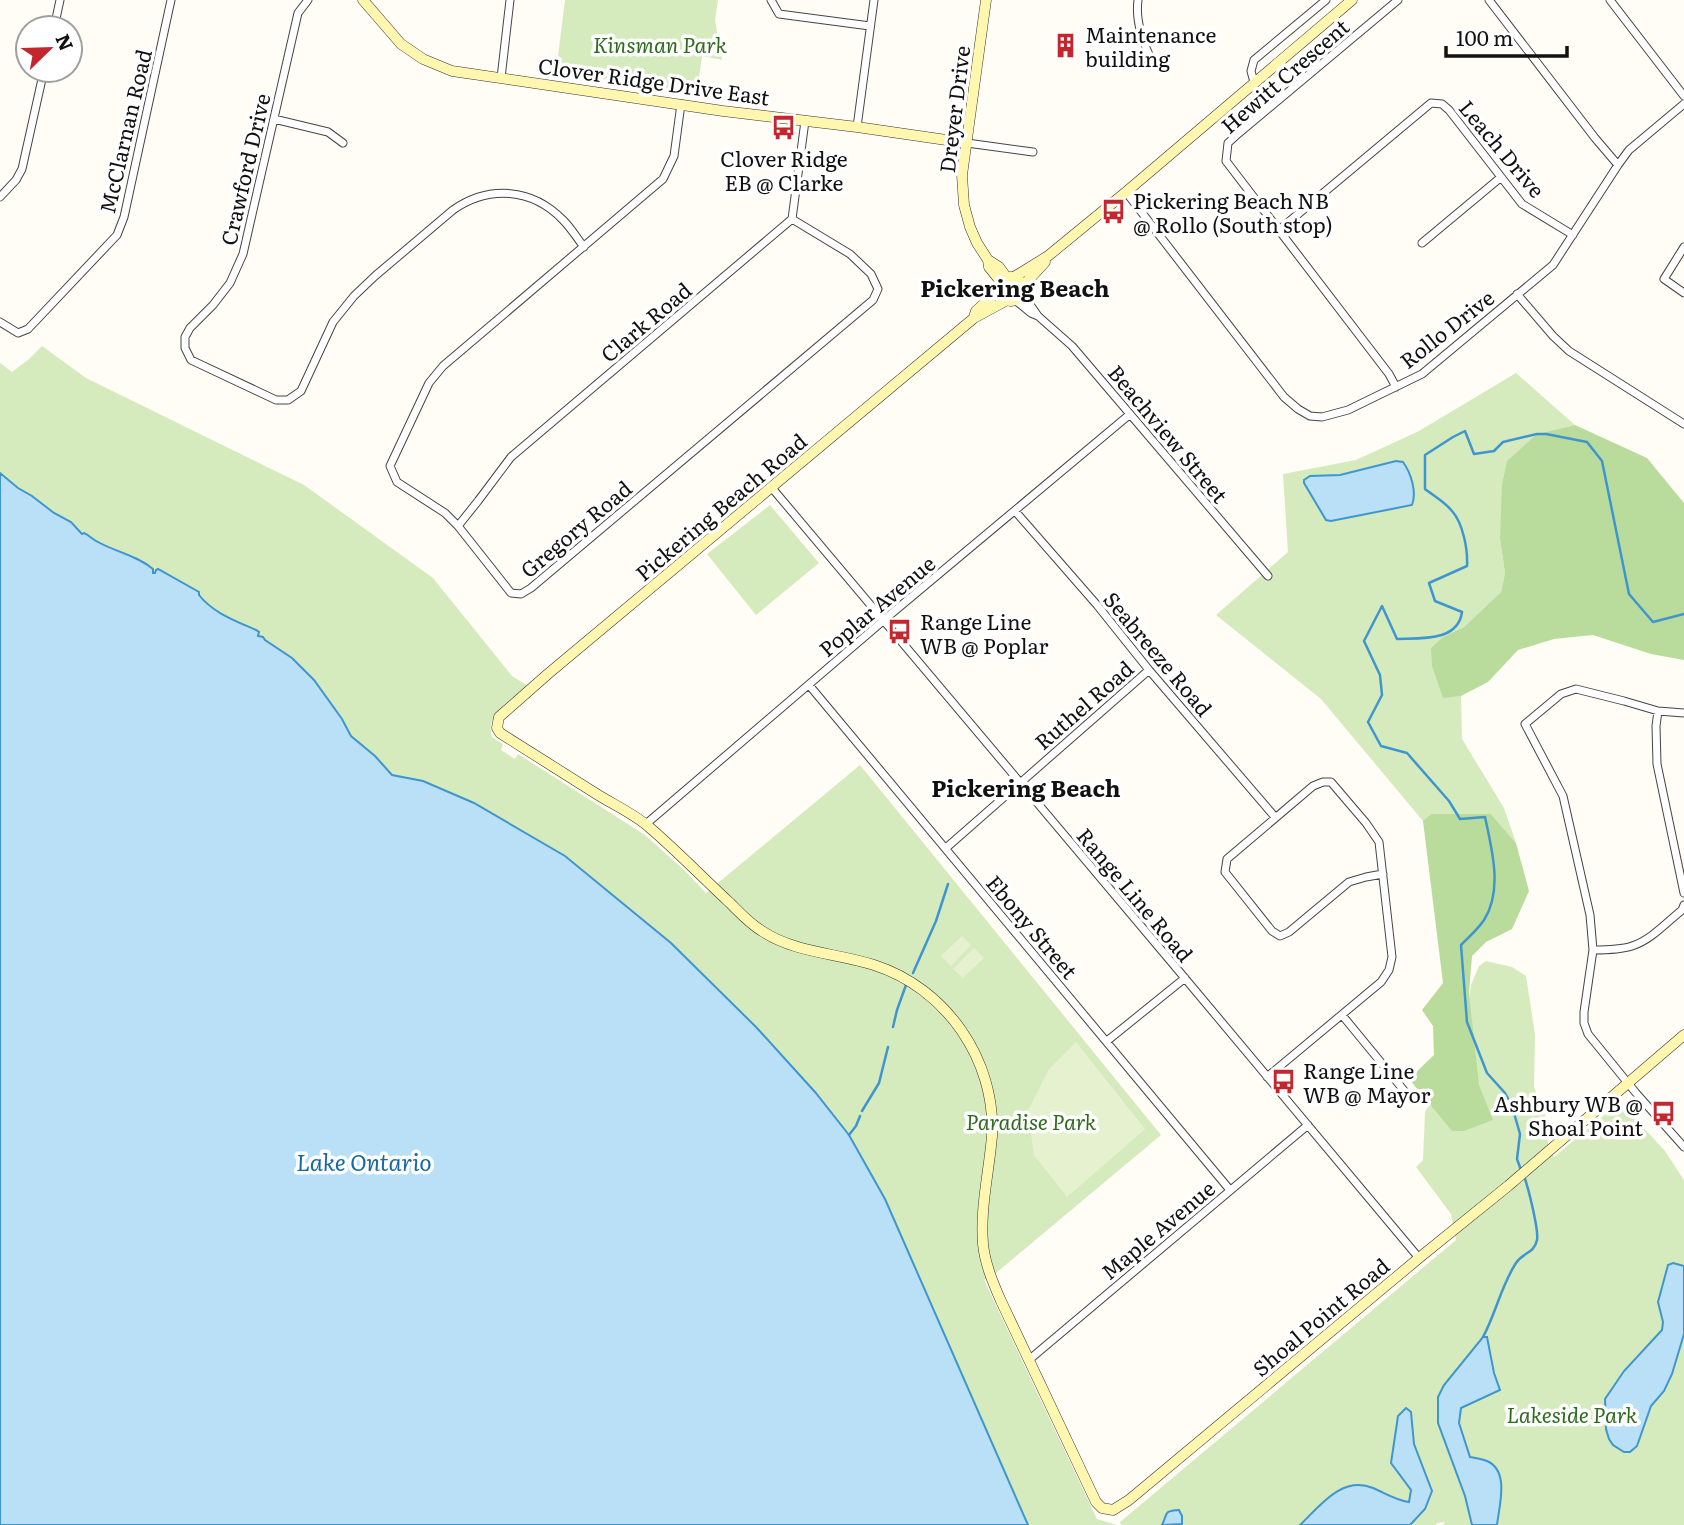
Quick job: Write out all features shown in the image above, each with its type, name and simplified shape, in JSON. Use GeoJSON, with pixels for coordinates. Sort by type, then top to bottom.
{"type":"FeatureCollection","features":[{"type":"Feature","properties":{"kind":"street","name":"McClarnan Road"},"geometry":{"type":"LineString","coordinates":[[0,322],[18,333],[27,329],[117,235],[124,217],[171,0]]}},
{"type":"Feature","properties":{"kind":"street","name":"Crawford Drive"},"geometry":{"type":"LineString","coordinates":[[308,0],[298,13],[243,254],[230,282],[185,337],[185,348],[191,359],[276,400],[288,400],[300,391],[333,322],[354,296],[374,276],[464,202],[486,194],[524,196],[546,206],[563,220],[584,247]]}},
{"type":"Feature","properties":{"kind":"street","name":"Clover Ridge Drive East"},"geometry":{"type":"LineString","coordinates":[[362,0],[401,44],[423,59],[452,71],[967,143]]}},
{"type":"Feature","properties":{"kind":"street"},"geometry":{"type":"LineString","coordinates":[[501,78],[510,0]]}},
{"type":"Feature","properties":{"kind":"street"},"geometry":{"type":"LineString","coordinates":[[771,0],[779,14],[870,26]]}},
{"type":"Feature","properties":{"kind":"street"},"geometry":{"type":"LineString","coordinates":[[857,127],[874,0]]}},
{"type":"Feature","properties":{"kind":"street","name":"Dreyer Drive"},"geometry":{"type":"LineString","coordinates":[[986,0],[962,175],[964,205],[977,243],[988,260],[999,267],[1006,282]]}},
{"type":"Feature","properties":{"kind":"street"},"geometry":{"type":"LineString","coordinates":[[1138,0],[1139,27],[1145,48],[1154,65]]}},
{"type":"Feature","properties":{"kind":"street"},"geometry":{"type":"LineString","coordinates":[[1254,82],[1251,71],[1254,60],[1326,0]]}},
{"type":"Feature","properties":{"kind":"street","name":"Pickering Beach Road"},"geometry":{"type":"LineString","coordinates":[[974,318],[976,311],[1006,282],[1048,256],[1352,0]]}},
{"type":"Feature","properties":{"kind":"street","name":"Hewitt Crescent"},"geometry":{"type":"LineString","coordinates":[[1396,387],[1389,374],[1226,161],[1228,143],[1398,0]]}},
{"type":"Feature","properties":{"kind":"street"},"geometry":{"type":"LineString","coordinates":[[1489,0],[1618,165]]}},
{"type":"Feature","properties":{"kind":"street"},"geometry":{"type":"LineString","coordinates":[[1610,0],[1684,96]]}},
{"type":"Feature","properties":{"kind":"street"},"geometry":{"type":"LineString","coordinates":[[0,197],[22,169],[41,84]]}},
{"type":"Feature","properties":{"kind":"street","name":"Leach Drive"},"geometry":{"type":"LineString","coordinates":[[1279,230],[1431,103],[1442,104],[1449,110],[1522,204],[1573,235]]}},
{"type":"Feature","properties":{"kind":"street","name":"Gregory Road"},"geometry":{"type":"LineString","coordinates":[[681,104],[674,156],[663,179],[443,366],[429,383],[390,466],[397,482],[445,513],[458,526],[511,593],[521,594],[531,588],[873,300],[878,289],[871,274],[850,254],[792,219]]}},
{"type":"Feature","properties":{"kind":"street","name":"Rollo Drive"},"geometry":{"type":"LineString","coordinates":[[1126,192],[1284,397],[1298,409],[1322,417],[1348,410],[1422,374],[1553,265],[1629,150],[1684,104]]}},
{"type":"Feature","properties":{"kind":"street"},"geometry":{"type":"LineString","coordinates":[[274,119],[328,132],[342,143]]}},
{"type":"Feature","properties":{"kind":"street"},"geometry":{"type":"LineString","coordinates":[[792,219],[805,121]]}},
{"type":"Feature","properties":{"kind":"street"},"geometry":{"type":"LineString","coordinates":[[967,143],[1033,152]]}},
{"type":"Feature","properties":{"kind":"street"},"geometry":{"type":"LineString","coordinates":[[1422,243],[1500,178]]}},
{"type":"Feature","properties":{"kind":"street","name":"Clark Road"},"geometry":{"type":"LineString","coordinates":[[458,526],[511,457],[792,219]]}},
{"type":"Feature","properties":{"kind":"street"},"geometry":{"type":"LineString","coordinates":[[1684,247],[1664,279],[1684,293]]}},
{"type":"Feature","properties":{"kind":"street","name":"Pickering Beach Road"},"geometry":{"type":"LineString","coordinates":[[646,824],[500,733],[497,728],[499,717],[974,318],[1016,295],[1048,256]]}},
{"type":"Feature","properties":{"kind":"street"},"geometry":{"type":"LineString","coordinates":[[1018,279],[1016,295],[1001,295],[1006,282],[1018,279]]}},
{"type":"Feature","properties":{"kind":"street"},"geometry":{"type":"LineString","coordinates":[[1517,294],[1569,351],[1684,424]]}},
{"type":"Feature","properties":{"kind":"street","name":"Beachview Street"},"geometry":{"type":"LineString","coordinates":[[1016,295],[1072,346],[1268,576]]}},
{"type":"Feature","properties":{"kind":"street","name":"Poplar Avenue"},"geometry":{"type":"LineString","coordinates":[[646,824],[1129,415]]}},
{"type":"Feature","properties":{"kind":"street","name":"Range Line Road"},"geometry":{"type":"LineString","coordinates":[[772,488],[1419,1258]]}},
{"type":"Feature","properties":{"kind":"street","name":"Seabreeze Road"},"geometry":{"type":"LineString","coordinates":[[1015,511],[1275,817]]}},
{"type":"Feature","properties":{"kind":"street","name":"Ruthel Road"},"geometry":{"type":"LineString","coordinates":[[946,848],[1149,670]]}},
{"type":"Feature","properties":{"kind":"street","name":"Ebony Street"},"geometry":{"type":"LineString","coordinates":[[809,685],[1230,1190]]}},
{"type":"Feature","properties":{"kind":"street"},"geometry":{"type":"LineString","coordinates":[[1684,713],[1658,711],[1576,689],[1561,694],[1525,724],[1563,796],[1590,915],[1593,950],[1584,1012],[1588,1034],[1684,1147]]}},
{"type":"Feature","properties":{"kind":"street"},"geometry":{"type":"LineString","coordinates":[[1658,711],[1657,764],[1684,893]]}},
{"type":"Feature","properties":{"kind":"street"},"geometry":{"type":"LineString","coordinates":[[1268,1077],[1381,982],[1389,970],[1392,957],[1383,874],[1379,842],[1331,782],[1322,782],[1313,786],[1227,859],[1224,872],[1272,931],[1280,936],[1289,932],[1349,882],[1383,874]]}},
{"type":"Feature","properties":{"kind":"street"},"geometry":{"type":"LineString","coordinates":[[646,824],[761,931],[799,948],[875,965],[904,977],[937,1002],[960,1028],[988,1085],[993,1123],[983,1210],[985,1255],[994,1285],[1030,1359]]}},
{"type":"Feature","properties":{"kind":"street"},"geometry":{"type":"LineString","coordinates":[[1593,950],[1614,950],[1632,946],[1644,940],[1682,910],[1684,905]]}},
{"type":"Feature","properties":{"kind":"street"},"geometry":{"type":"LineString","coordinates":[[1107,1041],[1185,978]]}},
{"type":"Feature","properties":{"kind":"street"},"geometry":{"type":"LineString","coordinates":[[1342,1015],[1411,1099]]}},
{"type":"Feature","properties":{"kind":"street","name":"Shoal Point Road"},"geometry":{"type":"LineString","coordinates":[[1030,1359],[1096,1503],[1102,1508],[1113,1510],[1179,1459],[1508,1186],[1684,1035]]}},
{"type":"Feature","properties":{"kind":"street","name":"Maple Avenue"},"geometry":{"type":"LineString","coordinates":[[1030,1359],[1308,1125]]}},
{"type":"Feature","properties":{"kind":"green space","name":"Kinsman Park"},"geometry":{"type":"Polygon","coordinates":[[[565,0],[718,0],[715,20],[722,60],[702,56],[697,93],[556,72],[565,0]]]}},
{"type":"Feature","properties":{"kind":"green space","name":"Paradise Park"},"geometry":{"type":"Polygon","coordinates":[[[42,346],[86,378],[304,485],[433,578],[512,676],[528,686],[501,708],[492,721],[492,737],[503,744],[501,750],[515,759],[518,754],[645,835],[706,893],[860,765],[1161,1135],[996,1273],[984,1280],[1097,1519],[1117,1525],[1028,1525],[885,1199],[849,1135],[815,1092],[756,1027],[423,781],[392,775],[354,748],[306,671],[219,614],[101,550],[0,478],[0,363],[12,372],[42,346]]]}},
{"type":"Feature","properties":{"kind":"green space"},"geometry":{"type":"Polygon","coordinates":[[[1516,373],[1575,425],[1537,434],[1500,539],[1505,573],[1501,592],[1464,627],[1443,637],[1443,697],[1461,696],[1462,739],[1504,808],[1516,843],[1491,814],[1431,814],[1423,821],[1321,699],[1216,615],[1288,552],[1283,474],[1356,460],[1419,431],[1516,373]]]}},
{"type":"Feature","properties":{"kind":"green space"},"geometry":{"type":"Polygon","coordinates":[[[1575,425],[1647,458],[1684,503],[1684,660],[1651,654],[1593,635],[1554,639],[1518,650],[1488,682],[1461,696],[1443,698],[1432,666],[1431,648],[1443,637],[1464,627],[1501,592],[1505,573],[1500,539],[1502,485],[1507,461],[1537,434],[1575,425]]]}},
{"type":"Feature","properties":{"kind":"green space"},"geometry":{"type":"Polygon","coordinates":[[[770,505],[819,563],[756,615],[707,554],[770,505]]]}},
{"type":"Feature","properties":{"kind":"green space"},"geometry":{"type":"Polygon","coordinates":[[[1431,814],[1491,814],[1516,843],[1529,891],[1512,929],[1486,942],[1472,956],[1469,993],[1479,1085],[1493,1120],[1464,1131],[1452,1131],[1409,1079],[1434,1055],[1433,1026],[1422,1010],[1443,983],[1423,821],[1431,814]]]}},
{"type":"Feature","properties":{"kind":"green space"},"geometry":{"type":"Polygon","coordinates":[[[962,936],[971,945],[951,966],[941,956],[962,936]]]}},
{"type":"Feature","properties":{"kind":"green space"},"geometry":{"type":"Polygon","coordinates":[[[974,948],[984,958],[963,978],[953,969],[974,948]]]}},
{"type":"Feature","properties":{"kind":"green space","name":"Lakeside Park"},"geometry":{"type":"Polygon","coordinates":[[[1486,961],[1512,967],[1526,976],[1535,1035],[1534,1087],[1547,1120],[1548,1144],[1554,1157],[1620,1102],[1665,1151],[1684,1180],[1684,1525],[1478,1525],[1438,1423],[1465,1496],[1471,1525],[1443,1525],[1445,1522],[1436,1525],[1410,1525],[1425,1509],[1419,1492],[1402,1507],[1336,1525],[1121,1525],[1120,1522],[1456,1240],[1451,1214],[1416,1167],[1423,1160],[1425,1112],[1464,1039],[1471,985],[1479,966],[1486,961]]]}},
{"type":"Feature","properties":{"kind":"green space","name":"Paradise Park"},"geometry":{"type":"Polygon","coordinates":[[[1076,1042],[1145,1129],[1067,1197],[1034,1155],[1028,1111],[1049,1069],[1076,1042]]]}},
{"type":"Feature","properties":{"kind":"water"},"geometry":{"type":"Polygon","coordinates":[[[1396,461],[1403,462],[1411,477],[1414,494],[1412,505],[1326,520],[1304,483],[1310,476],[1340,475],[1396,461]]]}},
{"type":"Feature","properties":{"kind":"water","name":"Lake Ontario"},"geometry":{"type":"Polygon","coordinates":[[[0,473],[54,513],[71,522],[82,534],[140,560],[153,569],[153,573],[158,569],[199,592],[218,612],[259,632],[258,636],[292,658],[314,680],[351,736],[392,775],[423,781],[474,803],[565,856],[671,943],[756,1027],[815,1092],[849,1135],[885,1199],[1028,1525],[0,1525],[0,473]]]}},
{"type":"Feature","properties":{"kind":"water"},"geometry":{"type":"Polygon","coordinates":[[[1673,1263],[1684,1266],[1684,1334],[1672,1374],[1664,1391],[1651,1406],[1637,1446],[1630,1452],[1624,1452],[1609,1439],[1605,1399],[1624,1371],[1662,1330],[1663,1322],[1658,1302],[1668,1265],[1673,1263]]]}},
{"type":"Feature","properties":{"kind":"water"},"geometry":{"type":"Polygon","coordinates":[[[1483,1337],[1487,1337],[1500,1390],[1461,1408],[1459,1423],[1470,1457],[1487,1461],[1499,1473],[1501,1499],[1497,1525],[1472,1525],[1465,1496],[1438,1423],[1438,1397],[1444,1385],[1483,1337]]]}},
{"type":"Feature","properties":{"kind":"water"},"geometry":{"type":"Polygon","coordinates":[[[1406,1408],[1411,1412],[1414,1444],[1432,1491],[1425,1509],[1410,1525],[1300,1525],[1332,1495],[1351,1486],[1373,1488],[1409,1502],[1411,1490],[1391,1463],[1398,1416],[1406,1408]]]}},
{"type":"Feature","properties":{"kind":"water"},"geometry":{"type":"Polygon","coordinates":[[[1179,1510],[1182,1524],[1162,1525],[1168,1512],[1179,1510]]]}},
{"type":"Feature","properties":{"kind":"waterway"},"geometry":{"type":"LineString","coordinates":[[1521,1170],[1517,1159],[1520,1134],[1512,1106],[1505,1093],[1487,1073],[1467,1022],[1461,945],[1484,920],[1490,908],[1495,883],[1485,817],[1460,819],[1449,801],[1407,753],[1381,746],[1368,722],[1382,695],[1380,675],[1364,641],[1382,606],[1397,639],[1427,638],[1446,633],[1459,622],[1462,612],[1435,601],[1429,583],[1467,566],[1467,560],[1466,545],[1456,516],[1425,489],[1425,455],[1465,431],[1474,454],[1494,451],[1503,442],[1537,434],[1587,442],[1602,461],[1629,594],[1653,622],[1684,614]]}},
{"type":"Feature","properties":{"kind":"waterway"},"geometry":{"type":"LineString","coordinates":[[913,973],[936,921],[948,884]]}},
{"type":"Feature","properties":{"kind":"waterway"},"geometry":{"type":"LineString","coordinates":[[893,1027],[906,985]]}},
{"type":"Feature","properties":{"kind":"waterway"},"geometry":{"type":"LineString","coordinates":[[862,1111],[879,1083],[888,1047]]}},
{"type":"Feature","properties":{"kind":"waterway"},"geometry":{"type":"LineString","coordinates":[[849,1135],[860,1116]]}},
{"type":"Feature","properties":{"kind":"waterway"},"geometry":{"type":"LineString","coordinates":[[1483,1337],[1511,1272],[1537,1240],[1535,1218],[1524,1176]]}},
{"type":"Feature","properties":{"kind":"place","name":"Maintenance building"},"geometry":{"type":"Point","coordinates":[1065,45]}},
{"type":"Feature","properties":{"kind":"place","name":"Clover Ridge EB @ Clarke"},"geometry":{"type":"Point","coordinates":[784,128]}},
{"type":"Feature","properties":{"kind":"place","name":"Pickering Beach NB @ Rollo (South stop)"},"geometry":{"type":"Point","coordinates":[1113,211]}},
{"type":"Feature","properties":{"kind":"place","name":"Range Line WB @ Poplar"},"geometry":{"type":"Point","coordinates":[900,632]}},
{"type":"Feature","properties":{"kind":"place","name":"Range Line WB @ Mayor"},"geometry":{"type":"Point","coordinates":[1283,1081]}},
{"type":"Feature","properties":{"kind":"place","name":"Ashbury WB @ Shoal Point"},"geometry":{"type":"Point","coordinates":[1663,1114]}},
{"type":"Feature","properties":{"kind":"district","name":"Pickering Beach"},"geometry":{"type":"Point","coordinates":[1015,287]}},
{"type":"Feature","properties":{"kind":"district","name":"Pickering Beach"},"geometry":{"type":"Point","coordinates":[1026,787]}}]}
